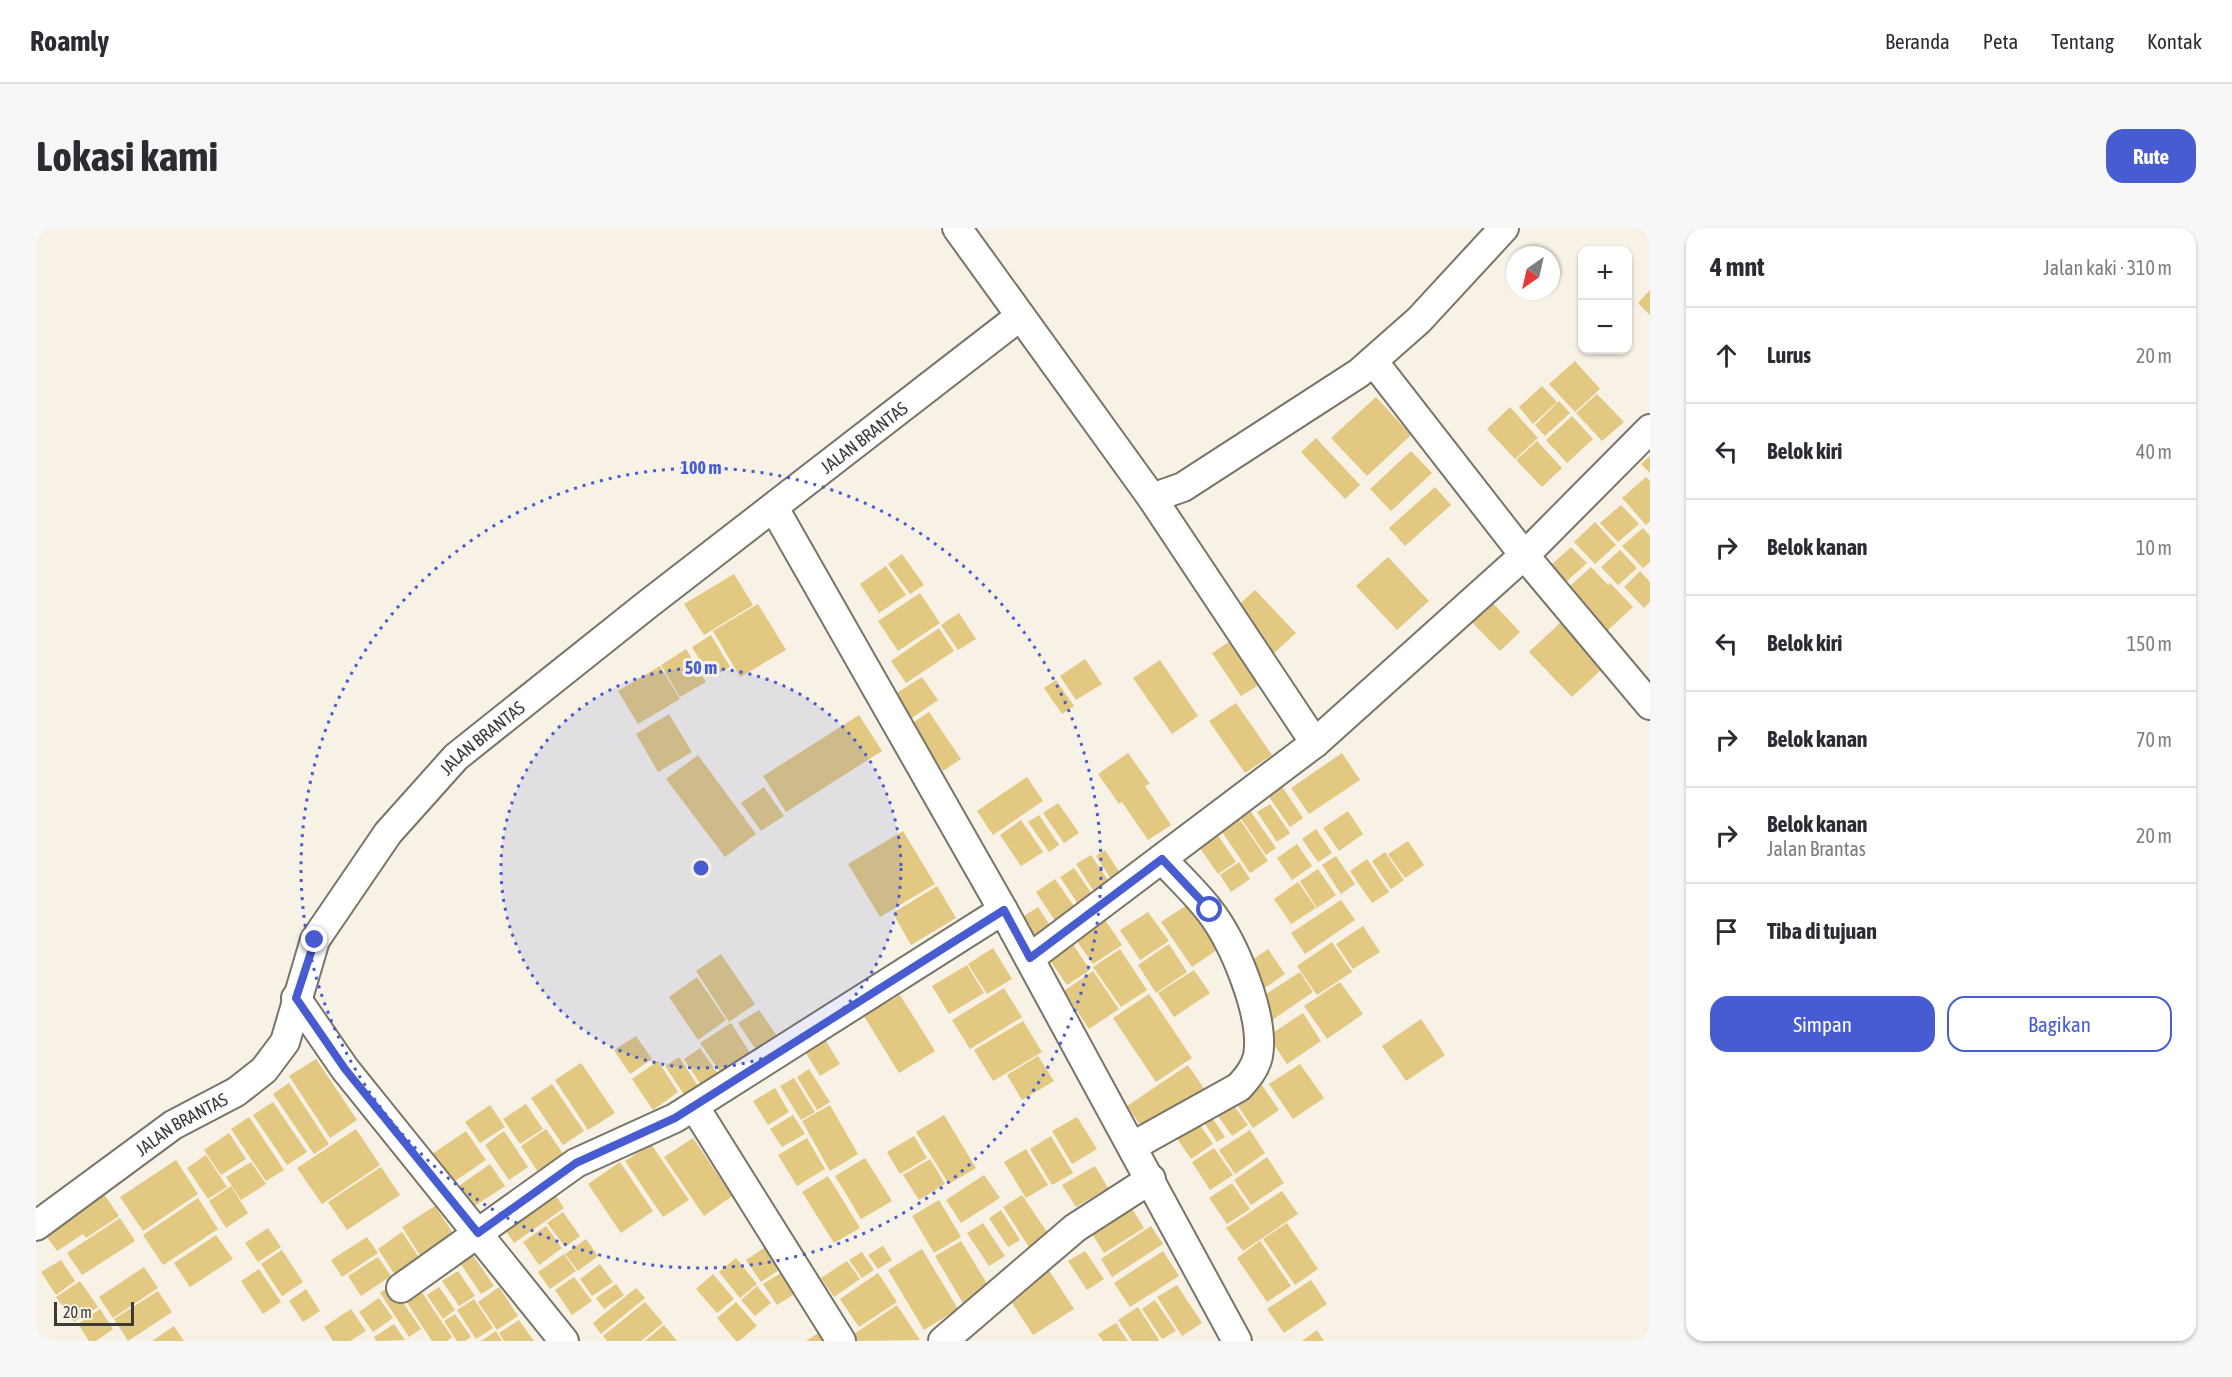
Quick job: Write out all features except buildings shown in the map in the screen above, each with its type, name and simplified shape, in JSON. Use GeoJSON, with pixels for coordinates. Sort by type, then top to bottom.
{"type":"FeatureCollection","features":[{"type":"Feature","properties":{"kind":"street"},"geometry":{"type":"LineString","coordinates":[[957,228],[1019,317],[1152,498],[1316,743]]}},
{"type":"Feature","properties":{"kind":"street"},"geometry":{"type":"LineString","coordinates":[[1152,498],[1183,487],[1359,373],[1419,320],[1504,228]]}},
{"type":"Feature","properties":{"kind":"street","name":"JALAN BRANTAS"},"geometry":{"type":"LineString","coordinates":[[36,1226],[172,1125],[236,1092],[264,1070],[285,1042],[296,998],[315,940],[388,833],[456,757],[648,604],[1019,317]]}},
{"type":"Feature","properties":{"kind":"street"},"geometry":{"type":"LineString","coordinates":[[1373,361],[1524,555],[1650,705]]}},
{"type":"Feature","properties":{"kind":"street"},"geometry":{"type":"LineString","coordinates":[[1030,958],[1316,743],[1524,555],[1650,429]]}},
{"type":"Feature","properties":{"kind":"street"},"geometry":{"type":"LineString","coordinates":[[774,507],[1004,910],[1237,1341]]}},
{"type":"Feature","properties":{"kind":"street"},"geometry":{"type":"LineString","coordinates":[[1133,1146],[1239,1087],[1252,1072],[1258,1057],[1259,1032],[1246,980],[1228,939],[1210,910],[1162,859]]}},
{"type":"Feature","properties":{"kind":"street"},"geometry":{"type":"LineString","coordinates":[[401,1288],[576,1163],[675,1118],[1004,910]]}},
{"type":"Feature","properties":{"kind":"street"},"geometry":{"type":"LineString","coordinates":[[296,998],[345,1069],[564,1341]]}},
{"type":"Feature","properties":{"kind":"street"},"geometry":{"type":"LineString","coordinates":[[694,1106],[841,1341]]}},
{"type":"Feature","properties":{"kind":"street"},"geometry":{"type":"LineString","coordinates":[[943,1341],[1075,1228],[1151,1179]]}},
{"type":"Feature","properties":{"kind":"route"},"geometry":{"type":"LineString","coordinates":[[315,940],[296,998],[345,1069],[478,1233],[576,1163],[675,1118],[1004,910],[1030,958],[1162,859],[1210,910]]}}]}
